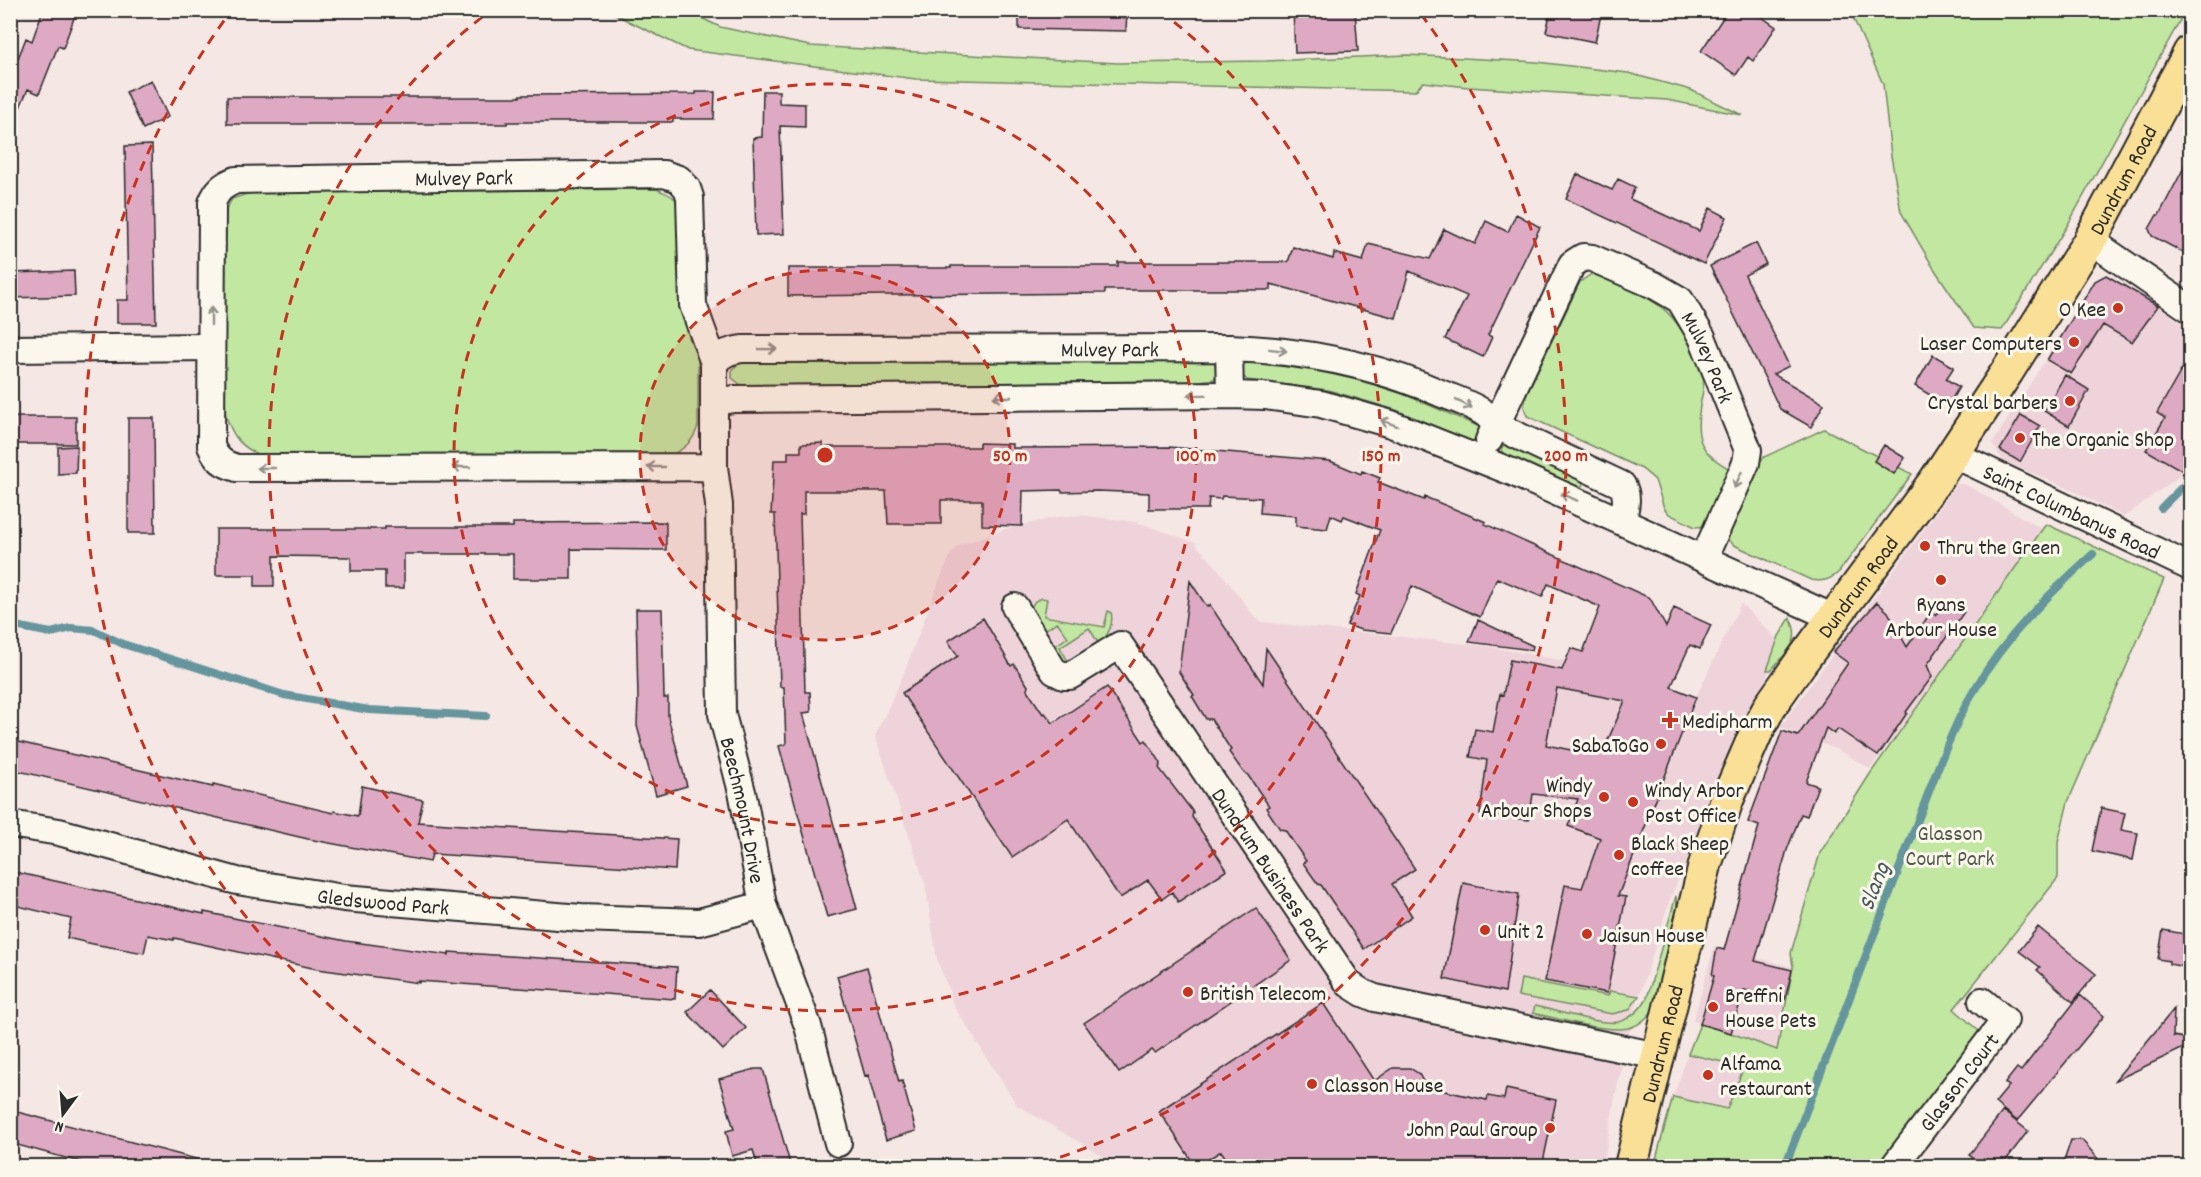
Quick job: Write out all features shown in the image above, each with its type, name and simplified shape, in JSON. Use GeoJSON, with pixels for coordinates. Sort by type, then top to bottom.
{"type":"FeatureCollection","features":[{"type":"Feature","properties":{"kind":"main road","name":"Dundrum Road"},"geometry":{"type":"LineString","coordinates":[[1631,1167],[1706,865],[1727,800],[1756,733],[1770,706],[1953,454],[2090,240],[2190,52]]}},
{"type":"Feature","properties":{"kind":"street","name":"Mulvey Park"},"geometry":{"type":"LineString","coordinates":[[664,174],[680,179],[690,197],[693,305],[714,363],[714,467],[237,468],[224,464],[216,456],[211,446],[211,347],[212,203],[224,184],[236,180],[664,174]]}},
{"type":"Feature","properties":{"kind":"street"},"geometry":{"type":"LineString","coordinates":[[2090,240],[2190,309]]}},
{"type":"Feature","properties":{"kind":"street","name":"Mulvey Park"},"geometry":{"type":"LineString","coordinates":[[1481,458],[1572,264],[1583,257],[1592,258],[1654,285],[1680,300],[1702,336],[1748,450],[1746,463],[1704,558]]}},
{"type":"Feature","properties":{"kind":"street"},"geometry":{"type":"LineString","coordinates":[[10,349],[211,347]]}},
{"type":"Feature","properties":{"kind":"street"},"geometry":{"type":"LineString","coordinates":[[1229,348],[1230,395]]}},
{"type":"Feature","properties":{"kind":"street","name":"Mulvey Park"},"geometry":{"type":"LineString","coordinates":[[714,363],[729,351],[742,349],[1265,348],[1308,354],[1374,369],[1451,398],[1486,414],[1495,425],[1622,485],[1626,490],[1623,520]]}},
{"type":"Feature","properties":{"kind":"street"},"geometry":{"type":"LineString","coordinates":[[715,402],[734,399],[1230,395],[1280,398],[1350,411],[1481,458],[1623,520],[1834,618]]}},
{"type":"Feature","properties":{"kind":"street","name":"Saint Columbanus Road"},"geometry":{"type":"LineString","coordinates":[[1953,454],[2190,567]]}},
{"type":"Feature","properties":{"kind":"street","name":"Beechmount Drive"},"geometry":{"type":"LineString","coordinates":[[714,467],[719,505],[722,714],[743,796],[763,905],[808,1026],[838,1143]]}},
{"type":"Feature","properties":{"kind":"street","name":"Dundrum Business Park"},"geometry":{"type":"LineString","coordinates":[[1015,607],[1054,670],[1064,676],[1070,676],[1120,645],[1349,984],[1375,998],[1658,1056]]}},
{"type":"Feature","properties":{"kind":"street","name":"Gledswood Park"},"geometry":{"type":"LineString","coordinates":[[10,824],[59,832],[237,881],[344,898],[581,918],[699,922],[763,905]]}},
{"type":"Feature","properties":{"kind":"street","name":"Glasson Court"},"geometry":{"type":"LineString","coordinates":[[1894,1167],[2005,1020],[1982,1001]]}},
{"type":"Feature","properties":{"kind":"shaded area"},"geometry":{"type":"Polygon","coordinates":[[[2106,275],[2158,306],[2190,329],[2190,460],[2178,477],[2124,517],[2072,490],[2003,461],[1992,444],[2095,281],[2106,275]]]}},
{"type":"Feature","properties":{"kind":"shaded area"},"geometry":{"type":"Polygon","coordinates":[[[1957,484],[1965,484],[2044,530],[1870,769],[1840,751],[1780,727],[1957,484]]]}},
{"type":"Feature","properties":{"kind":"shaded area"},"geometry":{"type":"Polygon","coordinates":[[[1080,515],[1137,522],[1194,542],[1215,565],[1254,616],[1262,622],[1486,646],[1576,663],[1696,697],[1741,603],[1781,644],[1670,899],[1634,1013],[1615,1097],[1603,1166],[1119,1166],[1017,1105],[955,1008],[937,959],[925,883],[875,736],[903,675],[940,579],[951,554],[958,546],[1005,529],[1057,517],[1080,515]]]}},
{"type":"Feature","properties":{"kind":"shaded area"},"geometry":{"type":"Polygon","coordinates":[[[1714,947],[1793,967],[1777,1051],[1693,1021],[1714,947]]]}},
{"type":"Feature","properties":{"kind":"shaded area"},"geometry":{"type":"Polygon","coordinates":[[[1688,1054],[1744,1067],[1727,1109],[1673,1097],[1688,1054]]]}},
{"type":"Feature","properties":{"kind":"green space"},"geometry":{"type":"Polygon","coordinates":[[[610,11],[687,11],[720,27],[810,46],[1117,63],[1266,61],[1407,55],[1537,62],[1628,73],[1691,90],[1742,115],[1667,100],[1423,82],[1415,91],[916,79],[688,50],[610,11]]]}},
{"type":"Feature","properties":{"kind":"green space"},"geometry":{"type":"Polygon","coordinates":[[[1850,11],[2185,11],[2067,226],[2002,330],[1974,328],[1933,267],[1901,212],[1891,156],[1883,84],[1850,11]]]}},
{"type":"Feature","properties":{"kind":"green space"},"geometry":{"type":"Polygon","coordinates":[[[657,189],[674,198],[681,208],[685,221],[688,256],[686,322],[698,357],[698,426],[691,441],[679,451],[668,456],[265,458],[244,446],[235,436],[225,413],[224,225],[226,210],[232,199],[250,193],[657,189]]]}},
{"type":"Feature","properties":{"kind":"green space"},"geometry":{"type":"Polygon","coordinates":[[[1593,273],[1615,280],[1666,311],[1679,326],[1698,361],[1704,381],[1698,424],[1701,442],[1711,456],[1730,469],[1708,526],[1695,527],[1669,514],[1664,508],[1655,480],[1642,469],[1527,416],[1524,407],[1527,393],[1580,282],[1593,273]]]}},
{"type":"Feature","properties":{"kind":"green space"},"geometry":{"type":"Polygon","coordinates":[[[1212,361],[1216,364],[1217,375],[1214,379],[1200,381],[741,385],[732,378],[732,369],[741,362],[1212,361]]]}},
{"type":"Feature","properties":{"kind":"green space"},"geometry":{"type":"Polygon","coordinates":[[[1244,364],[1299,367],[1348,376],[1406,395],[1480,427],[1482,432],[1479,440],[1471,442],[1396,410],[1328,390],[1247,380],[1240,373],[1244,364]]]}},
{"type":"Feature","properties":{"kind":"green space"},"geometry":{"type":"Polygon","coordinates":[[[1824,429],[1912,474],[1839,572],[1826,580],[1815,581],[1734,545],[1728,540],[1725,531],[1756,466],[1764,457],[1824,429]]]}},
{"type":"Feature","properties":{"kind":"green space"},"geometry":{"type":"Polygon","coordinates":[[[1506,442],[1586,475],[1579,494],[1505,459],[1501,449],[1506,442]]]}},
{"type":"Feature","properties":{"kind":"green space","name":"Glasson Court Park"},"geometry":{"type":"Polygon","coordinates":[[[2046,524],[2164,579],[2068,802],[2058,842],[2058,878],[1954,1009],[1980,1032],[1886,1166],[1654,1166],[1673,1097],[1727,1109],[1744,1067],[1688,1054],[1700,1024],[1777,1050],[1793,967],[1791,953],[1820,853],[1870,774],[2046,524]]]}},
{"type":"Feature","properties":{"kind":"green space"},"geometry":{"type":"Polygon","coordinates":[[[1042,598],[1047,599],[1044,616],[1104,627],[1108,611],[1111,612],[1112,621],[1108,634],[1099,644],[1089,628],[1060,647],[1069,663],[1064,664],[1052,648],[1068,637],[1057,622],[1042,632],[1029,610],[1035,601],[1042,598]]]}},
{"type":"Feature","properties":{"kind":"green space"},"geometry":{"type":"Polygon","coordinates":[[[1790,618],[1794,626],[1794,640],[1782,658],[1771,670],[1767,670],[1779,636],[1790,618]]]}},
{"type":"Feature","properties":{"kind":"green space"},"geometry":{"type":"Polygon","coordinates":[[[1676,896],[1678,913],[1654,1009],[1644,1020],[1632,1027],[1611,1029],[1533,1013],[1535,1006],[1589,1019],[1618,1022],[1635,1013],[1647,998],[1676,896]]]}},
{"type":"Feature","properties":{"kind":"green space"},"geometry":{"type":"Polygon","coordinates":[[[1521,979],[1608,996],[1610,991],[1639,996],[1629,1010],[1612,1014],[1518,996],[1521,979]]]}},
{"type":"Feature","properties":{"kind":"building"},"geometry":{"type":"Polygon","coordinates":[[[43,10],[77,10],[63,48],[58,46],[39,94],[28,89],[10,130],[10,79],[26,38],[32,41],[43,10]]]}},
{"type":"Feature","properties":{"kind":"building"},"geometry":{"type":"Polygon","coordinates":[[[1019,10],[1127,10],[1126,31],[1019,29],[1019,10]]]}},
{"type":"Feature","properties":{"kind":"building"},"geometry":{"type":"Polygon","coordinates":[[[1293,10],[1355,10],[1358,51],[1295,53],[1293,10]]]}},
{"type":"Feature","properties":{"kind":"building"},"geometry":{"type":"Polygon","coordinates":[[[1551,10],[1602,10],[1595,42],[1546,32],[1551,10]]]}},
{"type":"Feature","properties":{"kind":"building"},"geometry":{"type":"Polygon","coordinates":[[[1728,10],[1752,10],[1776,27],[1753,61],[1748,57],[1736,75],[1701,51],[1728,10]]]}},
{"type":"Feature","properties":{"kind":"building"},"geometry":{"type":"Polygon","coordinates":[[[151,80],[168,117],[143,129],[126,92],[151,80]]]}},
{"type":"Feature","properties":{"kind":"building"},"geometry":{"type":"Polygon","coordinates":[[[763,91],[779,91],[779,103],[805,104],[805,127],[780,126],[784,234],[756,235],[753,138],[762,137],[763,91]]]}},
{"type":"Feature","properties":{"kind":"building"},"geometry":{"type":"Polygon","coordinates":[[[696,92],[715,92],[714,119],[673,119],[673,122],[507,122],[507,124],[227,124],[227,97],[520,97],[520,95],[696,94],[696,92]]]}},
{"type":"Feature","properties":{"kind":"building"},"geometry":{"type":"Polygon","coordinates":[[[152,145],[156,323],[117,323],[117,300],[128,300],[125,146],[152,145]]]}},
{"type":"Feature","properties":{"kind":"building"},"geometry":{"type":"Polygon","coordinates":[[[2190,156],[2190,256],[2152,236],[2149,229],[2159,215],[2190,156]]]}},
{"type":"Feature","properties":{"kind":"building"},"geometry":{"type":"Polygon","coordinates":[[[1577,174],[1612,190],[1618,179],[1635,187],[1630,199],[1699,231],[1710,208],[1727,217],[1704,264],[1566,199],[1577,174]]]}},
{"type":"Feature","properties":{"kind":"building"},"geometry":{"type":"Polygon","coordinates":[[[1516,214],[1540,227],[1488,335],[1492,337],[1483,357],[1445,339],[1467,296],[1409,271],[1396,318],[1271,284],[1271,290],[1105,290],[1105,293],[788,296],[788,268],[1118,266],[1118,262],[1288,262],[1293,247],[1333,259],[1334,253],[1363,261],[1368,244],[1430,259],[1444,229],[1475,244],[1486,221],[1508,232],[1516,214]]]}},
{"type":"Feature","properties":{"kind":"building"},"geometry":{"type":"Polygon","coordinates":[[[1756,243],[1766,264],[1745,275],[1789,366],[1773,374],[1824,404],[1811,427],[1780,409],[1710,266],[1756,243]]]}},
{"type":"Feature","properties":{"kind":"building"},"geometry":{"type":"Polygon","coordinates":[[[74,271],[75,296],[10,298],[10,273],[74,271]]]}},
{"type":"Feature","properties":{"kind":"building","name":"O Kee"},"geometry":{"type":"Polygon","coordinates":[[[2106,275],[2158,306],[2132,342],[2103,325],[2071,374],[2047,360],[2095,281],[2106,275]]]}},
{"type":"Feature","properties":{"kind":"building"},"geometry":{"type":"Polygon","coordinates":[[[1933,355],[1954,367],[1946,379],[1959,387],[1948,406],[1915,386],[1933,355]]]}},
{"type":"Feature","properties":{"kind":"building"},"geometry":{"type":"Polygon","coordinates":[[[2190,355],[2190,457],[2183,471],[2146,450],[2165,418],[2157,413],[2190,355]]]}},
{"type":"Feature","properties":{"kind":"building"},"geometry":{"type":"Polygon","coordinates":[[[2065,375],[2089,390],[2069,426],[2044,411],[2065,375]]]}},
{"type":"Feature","properties":{"kind":"building","name":"The Organic Shop"},"geometry":{"type":"Polygon","coordinates":[[[2021,415],[2040,426],[2020,462],[2000,450],[2021,415]]]}},
{"type":"Feature","properties":{"kind":"building"},"geometry":{"type":"Polygon","coordinates":[[[10,417],[76,417],[76,444],[10,444],[10,417]]]}},
{"type":"Feature","properties":{"kind":"building"},"geometry":{"type":"Polygon","coordinates":[[[128,418],[154,418],[155,533],[128,533],[128,418]]]}},
{"type":"Feature","properties":{"kind":"building"},"geometry":{"type":"Polygon","coordinates":[[[823,443],[823,447],[979,447],[979,443],[1012,444],[1012,448],[1169,447],[1330,461],[1361,474],[1362,471],[1380,478],[1378,482],[1424,500],[1425,497],[1486,522],[1485,524],[1650,598],[1666,627],[1674,608],[1711,625],[1700,649],[1690,645],[1671,687],[1696,697],[1618,896],[1626,897],[1607,993],[1545,981],[1565,885],[1582,888],[1600,838],[1568,826],[1578,799],[1533,794],[1529,820],[1480,814],[1487,760],[1470,757],[1475,729],[1493,732],[1500,694],[1503,695],[1510,660],[1562,670],[1571,648],[1583,652],[1600,607],[1548,584],[1542,597],[1497,578],[1480,617],[1412,586],[1391,633],[1361,630],[1347,625],[1360,596],[1356,594],[1380,530],[1344,516],[1342,520],[1331,515],[1327,529],[1296,526],[1296,516],[1260,513],[1261,498],[1222,496],[1221,499],[1209,498],[1208,509],[1149,509],[1149,493],[1023,491],[1022,526],[982,525],[982,500],[941,500],[941,524],[888,524],[886,491],[804,491],[804,514],[800,514],[805,692],[810,692],[811,712],[803,713],[857,909],[827,917],[779,746],[786,744],[784,687],[780,687],[775,514],[771,514],[774,460],[788,460],[788,452],[801,452],[801,444],[823,443]],[[1557,688],[1546,745],[1586,753],[1587,747],[1603,751],[1625,701],[1557,688]]]}},
{"type":"Feature","properties":{"kind":"building"},"geometry":{"type":"Polygon","coordinates":[[[1884,445],[1905,458],[1894,474],[1874,461],[1884,445]]]}},
{"type":"Feature","properties":{"kind":"building"},"geometry":{"type":"Polygon","coordinates":[[[77,446],[76,473],[58,474],[58,447],[77,446]]]}},
{"type":"Feature","properties":{"kind":"building"},"geometry":{"type":"Polygon","coordinates":[[[666,522],[666,550],[571,549],[571,579],[513,579],[513,554],[404,554],[404,588],[385,588],[385,571],[351,571],[351,557],[274,556],[274,586],[255,586],[255,575],[216,575],[216,529],[385,529],[385,527],[513,527],[513,523],[666,522]]]}},
{"type":"Feature","properties":{"kind":"building"},"geometry":{"type":"Polygon","coordinates":[[[1190,581],[1207,607],[1210,605],[1263,684],[1266,648],[1415,869],[1392,884],[1412,916],[1364,949],[1321,885],[1303,863],[1306,861],[1285,830],[1280,829],[1266,808],[1269,806],[1229,752],[1231,750],[1211,719],[1206,719],[1179,672],[1190,581]]]}},
{"type":"Feature","properties":{"kind":"building"},"geometry":{"type":"Polygon","coordinates":[[[1947,601],[1964,612],[1927,665],[1932,677],[1878,756],[1838,729],[1834,734],[1826,728],[1806,782],[1818,786],[1807,816],[1801,814],[1787,850],[1755,961],[1792,970],[1785,1000],[1744,990],[1731,1033],[1700,1024],[1714,976],[1712,975],[1717,948],[1724,950],[1759,826],[1748,822],[1782,731],[1798,736],[1848,663],[1833,652],[1877,602],[1888,612],[1907,647],[1931,612],[1936,616],[1947,601]]]}},
{"type":"Feature","properties":{"kind":"building"},"geometry":{"type":"Polygon","coordinates":[[[636,609],[662,609],[664,698],[668,698],[668,717],[687,786],[656,795],[637,726],[636,609]]]}},
{"type":"Feature","properties":{"kind":"building"},"geometry":{"type":"Polygon","coordinates":[[[983,618],[1011,666],[1014,664],[1028,686],[1027,690],[1043,714],[1045,713],[1053,723],[1107,687],[1143,742],[1146,740],[1161,763],[1159,768],[1193,812],[1192,817],[1227,870],[1178,902],[1172,892],[1162,899],[1148,880],[1120,898],[1068,819],[1012,857],[902,693],[958,656],[948,641],[983,618]]]}},
{"type":"Feature","properties":{"kind":"building"},"geometry":{"type":"Polygon","coordinates":[[[1478,620],[1533,646],[1532,650],[1469,642],[1478,620]]]}},
{"type":"Feature","properties":{"kind":"building"},"geometry":{"type":"Polygon","coordinates":[[[10,740],[213,787],[213,784],[333,813],[334,811],[358,816],[362,786],[423,800],[418,822],[677,839],[675,870],[432,854],[430,862],[308,839],[10,769],[10,740]]]}},
{"type":"Feature","properties":{"kind":"building"},"geometry":{"type":"Polygon","coordinates":[[[2101,808],[2125,813],[2121,830],[2138,833],[2133,860],[2092,851],[2101,808]]]}},
{"type":"Feature","properties":{"kind":"building"},"geometry":{"type":"Polygon","coordinates":[[[10,871],[204,914],[204,912],[346,941],[449,955],[449,952],[677,967],[675,999],[419,981],[419,983],[317,969],[174,938],[174,940],[148,935],[144,953],[93,944],[67,938],[71,919],[10,904],[10,871]]]}},
{"type":"Feature","properties":{"kind":"building","name":"Unit 2"},"geometry":{"type":"Polygon","coordinates":[[[1463,883],[1519,894],[1505,992],[1444,979],[1463,883]]]}},
{"type":"Feature","properties":{"kind":"building","name":"British Telecom"},"geometry":{"type":"Polygon","coordinates":[[[1256,908],[1291,960],[1155,1053],[1152,1050],[1119,1073],[1084,1023],[1256,908]]]}},
{"type":"Feature","properties":{"kind":"building"},"geometry":{"type":"Polygon","coordinates":[[[2038,927],[2096,974],[2073,1002],[2037,970],[2040,967],[2019,951],[2038,927]]]}},
{"type":"Feature","properties":{"kind":"building"},"geometry":{"type":"Polygon","coordinates":[[[2163,930],[2190,935],[2190,968],[2169,964],[2169,961],[2158,959],[2163,930]]]}},
{"type":"Feature","properties":{"kind":"building"},"geometry":{"type":"Polygon","coordinates":[[[867,967],[899,1082],[902,1081],[916,1131],[886,1140],[837,976],[867,967]]]}},
{"type":"Feature","properties":{"kind":"building"},"geometry":{"type":"Polygon","coordinates":[[[710,990],[746,1028],[723,1050],[687,1012],[710,990]]]}},
{"type":"Feature","properties":{"kind":"building"},"geometry":{"type":"Polygon","coordinates":[[[2080,995],[2104,1016],[2017,1121],[1995,1103],[2009,1086],[2005,1083],[2017,1068],[2021,1071],[2080,995]]]}},
{"type":"Feature","properties":{"kind":"building","name":"Classon House"},"geometry":{"type":"Polygon","coordinates":[[[1323,1003],[1374,1081],[1393,1068],[1410,1068],[1419,1074],[1426,1087],[1487,1100],[1488,1096],[1504,1099],[1506,1089],[1556,1100],[1542,1167],[1232,1167],[1221,1151],[1196,1167],[1159,1111],[1323,1003]]]}},
{"type":"Feature","properties":{"kind":"building"},"geometry":{"type":"Polygon","coordinates":[[[2174,1009],[2173,1036],[2190,1039],[2190,1045],[2114,1081],[2174,1009]]]}},
{"type":"Feature","properties":{"kind":"building"},"geometry":{"type":"Polygon","coordinates":[[[763,1069],[791,1167],[758,1167],[753,1150],[732,1156],[726,1131],[734,1129],[719,1079],[763,1069]]]}},
{"type":"Feature","properties":{"kind":"building"},"geometry":{"type":"Polygon","coordinates":[[[10,1110],[200,1160],[199,1167],[99,1167],[10,1143],[10,1110]]]}},
{"type":"Feature","properties":{"kind":"building"},"geometry":{"type":"Polygon","coordinates":[[[2003,1111],[2028,1131],[2001,1167],[1966,1167],[1973,1158],[1969,1155],[2003,1111]]]}},
{"type":"Feature","properties":{"kind":"building"},"geometry":{"type":"Polygon","coordinates":[[[2071,1140],[2082,1140],[2105,1167],[2062,1167],[2071,1140]]]}},
{"type":"Feature","properties":{"kind":"waterway","name":"Slang"},"geometry":{"type":"LineString","coordinates":[[2161,508],[2190,479]]}},
{"type":"Feature","properties":{"kind":"waterway","name":"Slang"},"geometry":{"type":"LineString","coordinates":[[1785,1166],[1941,760],[1970,697],[2014,634],[2044,601],[2093,554]]}},
{"type":"Feature","properties":{"kind":"waterway"},"geometry":{"type":"LineString","coordinates":[[10,625],[51,633],[71,628],[94,630],[123,644],[284,695],[369,710],[486,716]]}},
{"type":"Feature","properties":{"kind":"place","name":"O Kee"},"geometry":{"type":"Point","coordinates":[2118,308]}},
{"type":"Feature","properties":{"kind":"place","name":"Laser Computers"},"geometry":{"type":"Point","coordinates":[2074,342]}},
{"type":"Feature","properties":{"kind":"place","name":"Crystal barbers"},"geometry":{"type":"Point","coordinates":[2070,401]}},
{"type":"Feature","properties":{"kind":"place","name":"The Organic Shop"},"geometry":{"type":"Point","coordinates":[2020,438]}},
{"type":"Feature","properties":{"kind":"place","name":"Thru the Green"},"geometry":{"type":"Point","coordinates":[1925,546]}},
{"type":"Feature","properties":{"kind":"place","name":"Ryans Arbour House"},"geometry":{"type":"Point","coordinates":[1941,580]}},
{"type":"Feature","properties":{"kind":"place","name":"Medipharm"},"geometry":{"type":"Point","coordinates":[1670,720]}},
{"type":"Feature","properties":{"kind":"place","name":"SabaToGo"},"geometry":{"type":"Point","coordinates":[1661,744]}},
{"type":"Feature","properties":{"kind":"place","name":"Windy Arbour Shops"},"geometry":{"type":"Point","coordinates":[1604,797]}},
{"type":"Feature","properties":{"kind":"place","name":"Windy Arbor Post Office"},"geometry":{"type":"Point","coordinates":[1633,802]}},
{"type":"Feature","properties":{"kind":"place","name":"Black Sheep coffee"},"geometry":{"type":"Point","coordinates":[1619,855]}},
{"type":"Feature","properties":{"kind":"place","name":"Unit 2"},"geometry":{"type":"Point","coordinates":[1485,930]}},
{"type":"Feature","properties":{"kind":"place","name":"Jaisun House"},"geometry":{"type":"Point","coordinates":[1587,934]}},
{"type":"Feature","properties":{"kind":"place","name":"British Telecom"},"geometry":{"type":"Point","coordinates":[1188,992]}},
{"type":"Feature","properties":{"kind":"place","name":"Breffni House Pets"},"geometry":{"type":"Point","coordinates":[1713,1007]}},
{"type":"Feature","properties":{"kind":"place","name":"Alfama restaurant"},"geometry":{"type":"Point","coordinates":[1708,1075]}},
{"type":"Feature","properties":{"kind":"place","name":"Classon House"},"geometry":{"type":"Point","coordinates":[1312,1084]}},
{"type":"Feature","properties":{"kind":"place","name":"John Paul Group"},"geometry":{"type":"Point","coordinates":[1550,1128]}}]}
